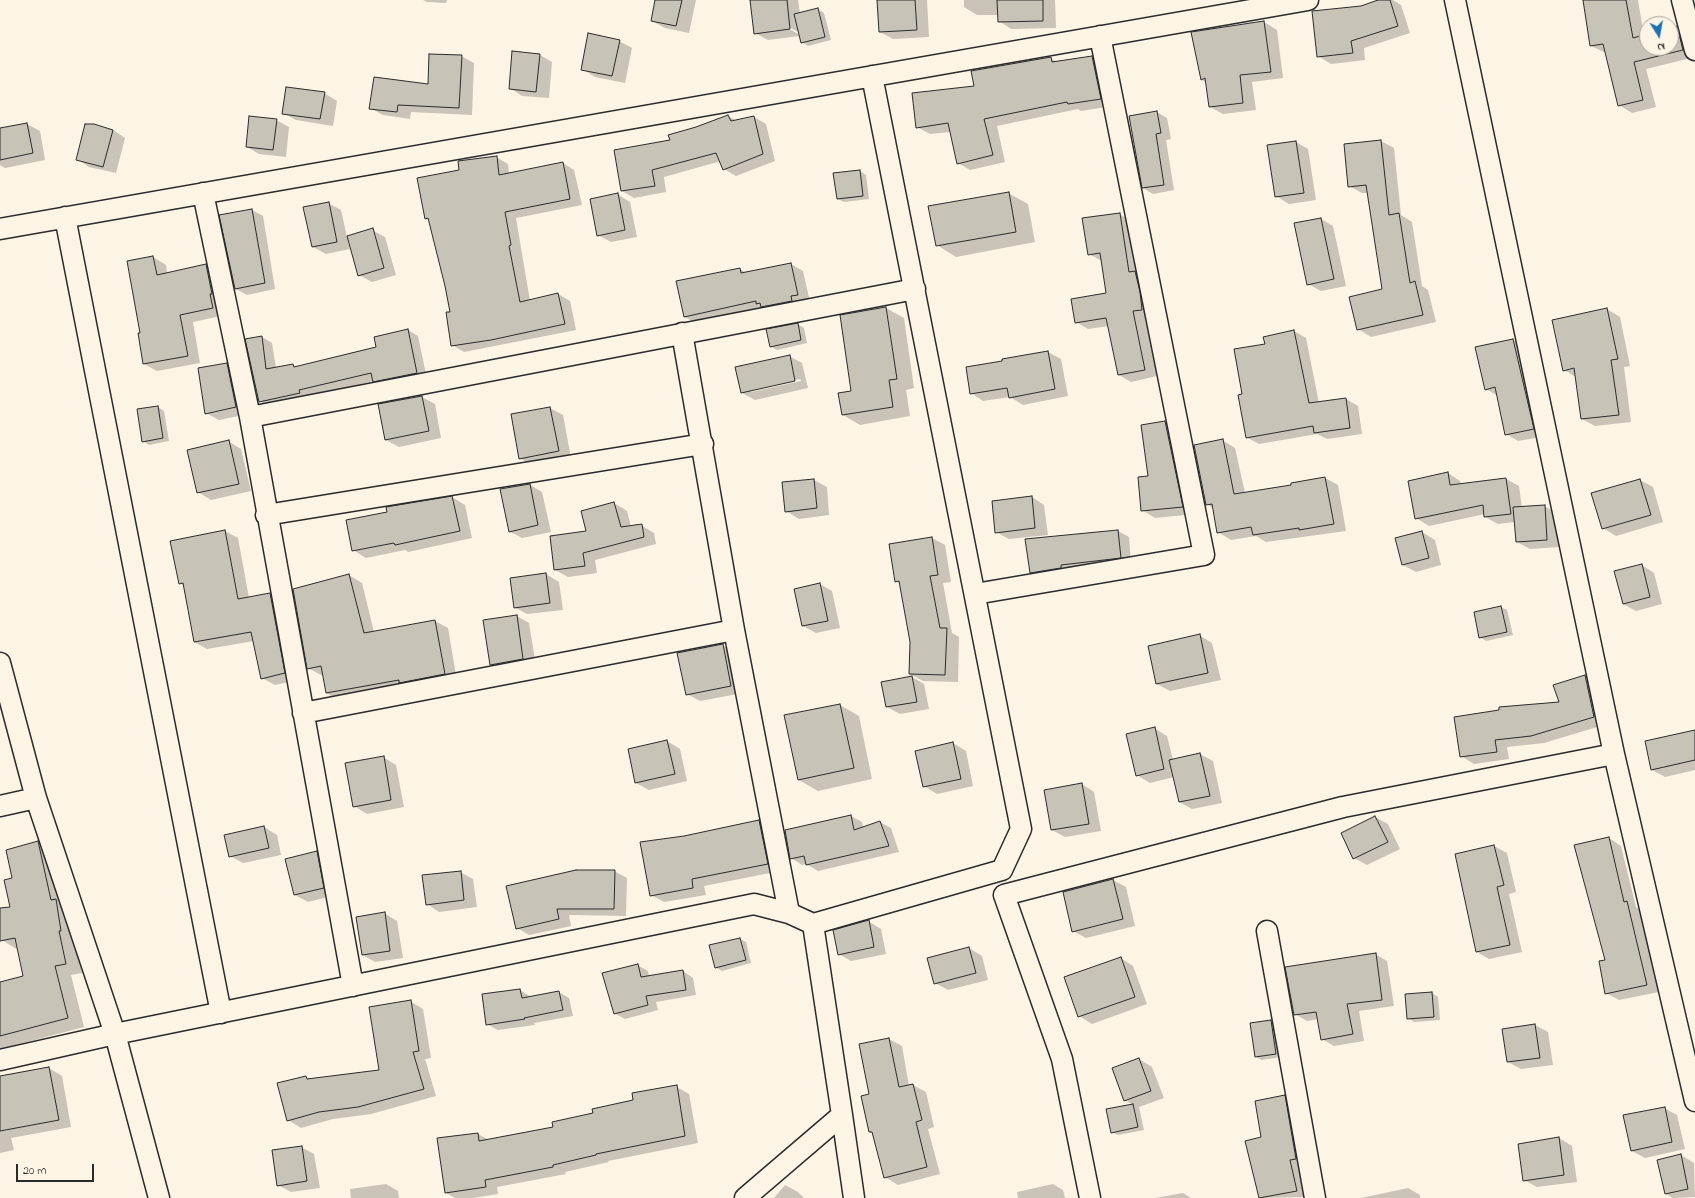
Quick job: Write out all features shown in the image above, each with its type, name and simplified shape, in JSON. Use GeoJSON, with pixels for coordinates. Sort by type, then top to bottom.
{"type":"FeatureCollection","features":[{"type":"Feature","properties":{"kind":"street"},"geometry":{"type":"LineString","coordinates":[[0,229],[1308,0]]}},
{"type":"Feature","properties":{"kind":"street"},"geometry":{"type":"LineString","coordinates":[[1455,0],[1614,754],[1695,1101]]}},
{"type":"Feature","properties":{"kind":"street"},"geometry":{"type":"LineString","coordinates":[[1682,0],[1695,50]]}},
{"type":"Feature","properties":{"kind":"street"},"geometry":{"type":"LineString","coordinates":[[975,594],[1204,555],[1100,36]]}},
{"type":"Feature","properties":{"kind":"street"},"geometry":{"type":"LineString","coordinates":[[872,76],[1022,829],[1002,870],[1004,895],[1062,1059],[1090,1198]]}},
{"type":"Feature","properties":{"kind":"street"},"geometry":{"type":"LineString","coordinates":[[203,193],[250,417],[266,515],[304,713],[353,986]]}},
{"type":"Feature","properties":{"kind":"street"},"geometry":{"type":"LineString","coordinates":[[65,217],[221,1013]]}},
{"type":"Feature","properties":{"kind":"street"},"geometry":{"type":"LineString","coordinates":[[250,417],[914,289]]}},
{"type":"Feature","properties":{"kind":"street"},"geometry":{"type":"LineString","coordinates":[[682,333],[703,444],[734,630],[789,913]]}},
{"type":"Feature","properties":{"kind":"street"},"geometry":{"type":"LineString","coordinates":[[266,515],[703,444]]}},
{"type":"Feature","properties":{"kind":"street"},"geometry":{"type":"LineString","coordinates":[[304,713],[734,630]]}},
{"type":"Feature","properties":{"kind":"street"},"geometry":{"type":"LineString","coordinates":[[0,663],[36,798],[115,1034],[159,1198]]}},
{"type":"Feature","properties":{"kind":"street"},"geometry":{"type":"LineString","coordinates":[[1004,895],[1343,807],[1614,754]]}},
{"type":"Feature","properties":{"kind":"street"},"geometry":{"type":"LineString","coordinates":[[0,806],[36,798]]}},
{"type":"Feature","properties":{"kind":"street"},"geometry":{"type":"LineString","coordinates":[[0,1060],[115,1034],[754,904],[789,913],[813,924],[1002,870]]}},
{"type":"Feature","properties":{"kind":"street"},"geometry":{"type":"LineString","coordinates":[[813,924],[854,1198]]}},
{"type":"Feature","properties":{"kind":"street"},"geometry":{"type":"LineString","coordinates":[[1267,931],[1315,1198]]}},
{"type":"Feature","properties":{"kind":"street"},"geometry":{"type":"LineString","coordinates":[[745,1198],[842,1115]]}},
{"type":"Feature","properties":{"kind":"building"},"geometry":{"type":"Polygon","coordinates":[[[655,0],[682,0],[676,26],[651,21],[655,0]]]}},
{"type":"Feature","properties":{"kind":"building"},"geometry":{"type":"Polygon","coordinates":[[[750,0],[787,0],[790,29],[754,34],[750,0]]]}},
{"type":"Feature","properties":{"kind":"building"},"geometry":{"type":"Polygon","coordinates":[[[877,0],[915,0],[917,30],[879,32],[877,0]]]}},
{"type":"Feature","properties":{"kind":"building"},"geometry":{"type":"Polygon","coordinates":[[[997,0],[1043,0],[1043,21],[998,22],[997,0]]]}},
{"type":"Feature","properties":{"kind":"building"},"geometry":{"type":"Polygon","coordinates":[[[1378,0],[1390,0],[1398,26],[1351,41],[1353,53],[1317,57],[1312,11],[1361,6],[1378,0]]]}},
{"type":"Feature","properties":{"kind":"building"},"geometry":{"type":"Polygon","coordinates":[[[1583,0],[1626,0],[1633,38],[1639,36],[1639,56],[1658,56],[1634,62],[1643,100],[1618,106],[1603,44],[1590,46],[1583,0]]]}},
{"type":"Feature","properties":{"kind":"building"},"geometry":{"type":"Polygon","coordinates":[[[818,8],[825,37],[801,43],[794,14],[818,8]]]}},
{"type":"Feature","properties":{"kind":"building"},"geometry":{"type":"Polygon","coordinates":[[[1264,21],[1271,72],[1240,75],[1243,103],[1209,107],[1205,78],[1201,80],[1191,32],[1264,21]]]}},
{"type":"Feature","properties":{"kind":"building"},"geometry":{"type":"Polygon","coordinates":[[[588,33],[620,40],[612,76],[581,70],[588,33]]]}},
{"type":"Feature","properties":{"kind":"building"},"geometry":{"type":"Polygon","coordinates":[[[1679,34],[1683,50],[1679,51],[1679,34]]]}},
{"type":"Feature","properties":{"kind":"building"},"geometry":{"type":"Polygon","coordinates":[[[512,51],[540,54],[536,92],[509,89],[512,51]]]}},
{"type":"Feature","properties":{"kind":"building"},"geometry":{"type":"Polygon","coordinates":[[[429,54],[462,55],[459,108],[398,105],[397,112],[369,109],[374,77],[428,84],[429,54]]]}},
{"type":"Feature","properties":{"kind":"building"},"geometry":{"type":"Polygon","coordinates":[[[1092,56],[1101,99],[1068,104],[1067,102],[984,119],[993,155],[957,164],[948,123],[916,128],[912,93],[974,86],[971,71],[1051,57],[1052,62],[1092,56]]]}},
{"type":"Feature","properties":{"kind":"building"},"geometry":{"type":"Polygon","coordinates":[[[286,87],[325,92],[320,119],[282,114],[286,87]]]}},
{"type":"Feature","properties":{"kind":"building"},"geometry":{"type":"Polygon","coordinates":[[[1157,111],[1161,133],[1156,134],[1164,185],[1142,188],[1129,116],[1157,111]]]}},
{"type":"Feature","properties":{"kind":"building"},"geometry":{"type":"Polygon","coordinates":[[[728,115],[731,121],[754,116],[763,154],[723,170],[716,153],[652,170],[655,186],[621,191],[614,150],[670,140],[668,135],[696,127],[728,115]]]}},
{"type":"Feature","properties":{"kind":"building"},"geometry":{"type":"Polygon","coordinates":[[[249,116],[277,119],[273,150],[246,147],[249,116]]]}},
{"type":"Feature","properties":{"kind":"building"},"geometry":{"type":"Polygon","coordinates":[[[27,123],[33,153],[0,160],[0,128],[27,123]]]}},
{"type":"Feature","properties":{"kind":"building"},"geometry":{"type":"Polygon","coordinates":[[[85,124],[94,124],[113,130],[103,167],[76,160],[85,124]]]}},
{"type":"Feature","properties":{"kind":"building"},"geometry":{"type":"Polygon","coordinates":[[[1381,140],[1389,215],[1399,213],[1410,283],[1415,281],[1423,315],[1357,330],[1349,297],[1382,289],[1366,185],[1348,187],[1344,144],[1381,140]]]}},
{"type":"Feature","properties":{"kind":"building"},"geometry":{"type":"Polygon","coordinates":[[[1296,141],[1304,193],[1275,197],[1267,145],[1296,141]]]}},
{"type":"Feature","properties":{"kind":"building"},"geometry":{"type":"Polygon","coordinates":[[[497,156],[499,175],[563,162],[570,199],[505,212],[511,245],[509,246],[520,302],[558,293],[565,324],[491,340],[451,346],[446,312],[450,312],[445,286],[428,218],[425,219],[417,178],[459,170],[458,161],[497,156]]]}},
{"type":"Feature","properties":{"kind":"building"},"geometry":{"type":"Polygon","coordinates":[[[860,170],[863,196],[837,199],[833,173],[860,170]]]}},
{"type":"Feature","properties":{"kind":"building"},"geometry":{"type":"Polygon","coordinates":[[[1009,192],[1016,232],[936,246],[928,206],[1009,192]]]}},
{"type":"Feature","properties":{"kind":"building"},"geometry":{"type":"Polygon","coordinates":[[[618,193],[625,230],[597,236],[590,199],[618,193]]]}},
{"type":"Feature","properties":{"kind":"building"},"geometry":{"type":"Polygon","coordinates":[[[329,202],[337,242],[312,247],[303,207],[329,202]]]}},
{"type":"Feature","properties":{"kind":"building"},"geometry":{"type":"Polygon","coordinates":[[[252,209],[265,283],[235,289],[219,215],[252,209]]]}},
{"type":"Feature","properties":{"kind":"building"},"geometry":{"type":"Polygon","coordinates":[[[1120,213],[1129,272],[1135,271],[1140,292],[1142,310],[1133,311],[1145,370],[1118,375],[1106,318],[1075,323],[1071,299],[1106,293],[1100,253],[1088,255],[1082,218],[1120,213]]]}},
{"type":"Feature","properties":{"kind":"building"},"geometry":{"type":"Polygon","coordinates":[[[1321,218],[1334,279],[1307,285],[1294,223],[1321,218]]]}},
{"type":"Feature","properties":{"kind":"building"},"geometry":{"type":"Polygon","coordinates":[[[373,228],[384,268],[358,276],[347,236],[373,228]]]}},
{"type":"Feature","properties":{"kind":"building"},"geometry":{"type":"Polygon","coordinates":[[[153,256],[157,275],[206,264],[212,294],[210,294],[213,308],[180,315],[188,356],[143,364],[138,333],[140,333],[127,261],[153,256]]]}},
{"type":"Feature","properties":{"kind":"building"},"geometry":{"type":"Polygon","coordinates":[[[791,263],[798,295],[791,296],[792,301],[761,307],[760,303],[756,304],[756,301],[684,317],[676,281],[740,268],[741,273],[791,263]]]}},
{"type":"Feature","properties":{"kind":"building"},"geometry":{"type":"Polygon","coordinates":[[[886,307],[897,379],[889,380],[893,407],[842,415],[838,393],[851,391],[840,315],[886,307]]]}},
{"type":"Feature","properties":{"kind":"building"},"geometry":{"type":"Polygon","coordinates":[[[1607,308],[1618,359],[1611,360],[1619,415],[1581,419],[1574,368],[1563,371],[1552,320],[1607,308]]]}},
{"type":"Feature","properties":{"kind":"building"},"geometry":{"type":"Polygon","coordinates":[[[798,323],[801,340],[770,347],[766,329],[798,323]]]}},
{"type":"Feature","properties":{"kind":"building"},"geometry":{"type":"Polygon","coordinates":[[[408,329],[417,373],[373,382],[371,373],[299,390],[300,393],[259,402],[245,339],[262,336],[266,369],[293,364],[294,367],[376,347],[374,337],[408,329]]]}},
{"type":"Feature","properties":{"kind":"building"},"geometry":{"type":"Polygon","coordinates":[[[1294,330],[1309,403],[1346,398],[1350,428],[1314,433],[1313,426],[1246,438],[1238,395],[1242,394],[1234,349],[1265,344],[1263,337],[1294,330]]]}},
{"type":"Feature","properties":{"kind":"building"},"geometry":{"type":"Polygon","coordinates":[[[1513,339],[1534,429],[1505,435],[1495,387],[1485,390],[1475,347],[1513,339]]]}},
{"type":"Feature","properties":{"kind":"building"},"geometry":{"type":"Polygon","coordinates":[[[1048,351],[1055,389],[1009,398],[1007,388],[970,394],[966,367],[1048,351]]]}},
{"type":"Feature","properties":{"kind":"building"},"geometry":{"type":"Polygon","coordinates":[[[790,355],[795,381],[741,393],[735,367],[790,355]]]}},
{"type":"Feature","properties":{"kind":"building"},"geometry":{"type":"Polygon","coordinates":[[[227,363],[236,407],[205,414],[198,368],[227,363]]]}},
{"type":"Feature","properties":{"kind":"building"},"geometry":{"type":"Polygon","coordinates":[[[422,396],[429,431],[385,440],[378,404],[422,396]]]}},
{"type":"Feature","properties":{"kind":"building"},"geometry":{"type":"Polygon","coordinates":[[[158,406],[163,438],[142,442],[137,409],[158,406]]]}},
{"type":"Feature","properties":{"kind":"building"},"geometry":{"type":"Polygon","coordinates":[[[550,407],[559,451],[519,459],[511,414],[550,407]]]}},
{"type":"Feature","properties":{"kind":"building"},"geometry":{"type":"Polygon","coordinates":[[[1165,421],[1183,507],[1141,511],[1138,477],[1148,476],[1141,425],[1165,421]]]}},
{"type":"Feature","properties":{"kind":"building"},"geometry":{"type":"Polygon","coordinates":[[[1223,439],[1234,494],[1291,485],[1291,483],[1325,477],[1334,524],[1299,530],[1299,528],[1253,535],[1251,527],[1217,533],[1212,504],[1206,505],[1194,445],[1223,439]]]}},
{"type":"Feature","properties":{"kind":"building"},"geometry":{"type":"Polygon","coordinates":[[[229,440],[239,484],[197,493],[187,450],[229,440]]]}},
{"type":"Feature","properties":{"kind":"building"},"geometry":{"type":"Polygon","coordinates":[[[1448,472],[1450,485],[1506,478],[1511,514],[1484,517],[1483,505],[1415,519],[1408,481],[1448,472]]]}},
{"type":"Feature","properties":{"kind":"building"},"geometry":{"type":"Polygon","coordinates":[[[814,479],[817,508],[785,512],[782,482],[814,479]]]}},
{"type":"Feature","properties":{"kind":"building"},"geometry":{"type":"Polygon","coordinates":[[[1640,479],[1651,515],[1602,529],[1591,493],[1640,479]]]}},
{"type":"Feature","properties":{"kind":"building"},"geometry":{"type":"Polygon","coordinates":[[[530,484],[538,525],[509,532],[500,489],[530,484]]]}},
{"type":"Feature","properties":{"kind":"building"},"geometry":{"type":"Polygon","coordinates":[[[452,496],[460,531],[395,545],[394,543],[352,551],[346,520],[387,512],[386,507],[452,496]]]}},
{"type":"Feature","properties":{"kind":"building"},"geometry":{"type":"Polygon","coordinates":[[[1032,496],[1035,528],[995,533],[992,501],[1032,496]]]}},
{"type":"Feature","properties":{"kind":"building"},"geometry":{"type":"Polygon","coordinates":[[[614,502],[621,527],[642,524],[644,537],[583,553],[585,566],[554,570],[550,536],[586,531],[581,511],[614,502]]]}},
{"type":"Feature","properties":{"kind":"building"},"geometry":{"type":"Polygon","coordinates":[[[1545,505],[1547,540],[1516,542],[1513,507],[1545,505]]]}},
{"type":"Feature","properties":{"kind":"building"},"geometry":{"type":"Polygon","coordinates":[[[225,530],[238,599],[270,593],[285,673],[261,679],[251,632],[194,642],[183,583],[179,584],[170,541],[225,530]]]}},
{"type":"Feature","properties":{"kind":"building"},"geometry":{"type":"Polygon","coordinates":[[[1118,530],[1121,558],[1061,565],[1061,568],[1030,573],[1025,539],[1118,530]]]}},
{"type":"Feature","properties":{"kind":"building"},"geometry":{"type":"Polygon","coordinates":[[[1422,531],[1429,558],[1402,565],[1395,538],[1422,531]]]}},
{"type":"Feature","properties":{"kind":"building"},"geometry":{"type":"Polygon","coordinates":[[[932,537],[938,575],[930,576],[940,628],[947,628],[945,675],[909,674],[910,642],[899,581],[895,582],[889,544],[932,537]]]}},
{"type":"Feature","properties":{"kind":"building"},"geometry":{"type":"Polygon","coordinates":[[[1642,564],[1650,597],[1623,604],[1614,571],[1642,564]]]}},
{"type":"Feature","properties":{"kind":"building"},"geometry":{"type":"Polygon","coordinates":[[[546,573],[550,603],[514,608],[510,578],[546,573]]]}},
{"type":"Feature","properties":{"kind":"building"},"geometry":{"type":"Polygon","coordinates":[[[349,574],[364,633],[435,620],[445,674],[399,683],[399,680],[326,693],[321,666],[307,669],[293,589],[349,574]]]}},
{"type":"Feature","properties":{"kind":"building"},"geometry":{"type":"Polygon","coordinates":[[[820,583],[828,621],[802,626],[794,589],[820,583]]]}},
{"type":"Feature","properties":{"kind":"building"},"geometry":{"type":"Polygon","coordinates":[[[1501,606],[1507,632],[1479,638],[1474,612],[1501,606]]]}},
{"type":"Feature","properties":{"kind":"building"},"geometry":{"type":"Polygon","coordinates":[[[517,615],[523,659],[490,665],[483,620],[517,615]]]}},
{"type":"Feature","properties":{"kind":"building"},"geometry":{"type":"Polygon","coordinates":[[[1200,634],[1208,673],[1156,684],[1148,646],[1200,634]]]}},
{"type":"Feature","properties":{"kind":"building"},"geometry":{"type":"Polygon","coordinates":[[[723,644],[731,686],[686,695],[677,653],[723,644]]]}},
{"type":"Feature","properties":{"kind":"building"},"geometry":{"type":"Polygon","coordinates":[[[1585,675],[1594,717],[1531,736],[1495,740],[1497,752],[1460,757],[1454,717],[1499,710],[1499,707],[1559,702],[1553,685],[1585,675]]]}},
{"type":"Feature","properties":{"kind":"building"},"geometry":{"type":"Polygon","coordinates":[[[912,676],[917,702],[886,707],[881,682],[912,676]]]}},
{"type":"Feature","properties":{"kind":"building"},"geometry":{"type":"Polygon","coordinates":[[[840,704],[854,768],[798,780],[784,715],[840,704]]]}},
{"type":"Feature","properties":{"kind":"building"},"geometry":{"type":"Polygon","coordinates":[[[1155,727],[1164,769],[1136,776],[1126,734],[1155,727]]]}},
{"type":"Feature","properties":{"kind":"building"},"geometry":{"type":"Polygon","coordinates":[[[1695,730],[1695,760],[1651,770],[1645,741],[1695,730]]]}},
{"type":"Feature","properties":{"kind":"building"},"geometry":{"type":"Polygon","coordinates":[[[667,740],[675,774],[635,783],[628,749],[667,740]]]}},
{"type":"Feature","properties":{"kind":"building"},"geometry":{"type":"Polygon","coordinates":[[[953,742],[961,779],[923,787],[915,751],[953,742]]]}},
{"type":"Feature","properties":{"kind":"building"},"geometry":{"type":"Polygon","coordinates":[[[1200,753],[1210,796],[1179,802],[1169,760],[1200,753]]]}},
{"type":"Feature","properties":{"kind":"building"},"geometry":{"type":"Polygon","coordinates":[[[384,756],[391,800],[353,807],[345,763],[384,756]]]}},
{"type":"Feature","properties":{"kind":"building"},"geometry":{"type":"Polygon","coordinates":[[[1082,783],[1089,824],[1051,830],[1044,790],[1082,783]]]}},
{"type":"Feature","properties":{"kind":"building"},"geometry":{"type":"Polygon","coordinates":[[[851,815],[854,830],[880,821],[889,846],[806,865],[804,856],[790,859],[785,830],[851,815]]]}},
{"type":"Feature","properties":{"kind":"building"},"geometry":{"type":"Polygon","coordinates":[[[1375,816],[1388,842],[1353,859],[1341,833],[1375,816]]]}},
{"type":"Feature","properties":{"kind":"building"},"geometry":{"type":"Polygon","coordinates":[[[759,820],[768,864],[692,879],[693,888],[650,896],[640,842],[684,836],[759,820]]]}},
{"type":"Feature","properties":{"kind":"building"},"geometry":{"type":"Polygon","coordinates":[[[264,826],[269,848],[229,857],[224,835],[264,826]]]}},
{"type":"Feature","properties":{"kind":"building"},"geometry":{"type":"Polygon","coordinates":[[[1609,837],[1624,902],[1627,901],[1647,985],[1605,994],[1599,961],[1605,960],[1574,845],[1609,837]]]}},
{"type":"Feature","properties":{"kind":"building"},"geometry":{"type":"Polygon","coordinates":[[[38,841],[51,900],[56,899],[61,931],[59,931],[66,964],[55,966],[68,1018],[0,1036],[0,982],[23,976],[15,938],[0,941],[0,908],[10,907],[4,880],[12,878],[6,850],[38,841]]]}},
{"type":"Feature","properties":{"kind":"building"},"geometry":{"type":"Polygon","coordinates":[[[1494,845],[1504,885],[1497,887],[1510,945],[1476,952],[1455,854],[1494,845]]]}},
{"type":"Feature","properties":{"kind":"building"},"geometry":{"type":"Polygon","coordinates":[[[317,851],[324,888],[294,895],[285,859],[317,851]]]}},
{"type":"Feature","properties":{"kind":"building"},"geometry":{"type":"Polygon","coordinates":[[[576,870],[615,870],[614,909],[557,909],[559,919],[516,929],[506,886],[576,870]]]}},
{"type":"Feature","properties":{"kind":"building"},"geometry":{"type":"Polygon","coordinates":[[[461,871],[464,900],[426,905],[422,875],[461,871]]]}},
{"type":"Feature","properties":{"kind":"building"},"geometry":{"type":"Polygon","coordinates":[[[1113,879],[1123,919],[1072,932],[1063,892],[1113,879]]]}},
{"type":"Feature","properties":{"kind":"building"},"geometry":{"type":"Polygon","coordinates":[[[385,912],[390,951],[362,955],[356,917],[385,912]]]}},
{"type":"Feature","properties":{"kind":"building"},"geometry":{"type":"Polygon","coordinates":[[[869,920],[874,947],[838,955],[833,930],[869,920]]]}},
{"type":"Feature","properties":{"kind":"building"},"geometry":{"type":"Polygon","coordinates":[[[740,938],[746,960],[715,968],[709,945],[740,938]]]}},
{"type":"Feature","properties":{"kind":"building"},"geometry":{"type":"Polygon","coordinates":[[[969,947],[976,973],[934,984],[927,958],[969,947]]]}},
{"type":"Feature","properties":{"kind":"building"},"geometry":{"type":"Polygon","coordinates":[[[1376,953],[1382,1000],[1347,1004],[1353,1034],[1321,1040],[1316,1012],[1294,1015],[1285,967],[1376,953]]]}},
{"type":"Feature","properties":{"kind":"building"},"geometry":{"type":"Polygon","coordinates":[[[1121,957],[1135,997],[1078,1017],[1064,977],[1121,957]]]}},
{"type":"Feature","properties":{"kind":"building"},"geometry":{"type":"Polygon","coordinates":[[[638,964],[641,977],[683,970],[686,990],[646,996],[648,1005],[614,1014],[602,973],[638,964]]]}},
{"type":"Feature","properties":{"kind":"building"},"geometry":{"type":"Polygon","coordinates":[[[520,989],[522,998],[559,991],[563,1010],[524,1018],[525,1019],[486,1025],[482,994],[520,989]]]}},
{"type":"Feature","properties":{"kind":"building"},"geometry":{"type":"Polygon","coordinates":[[[1432,992],[1434,1017],[1407,1019],[1405,994],[1432,992]]]}},
{"type":"Feature","properties":{"kind":"building"},"geometry":{"type":"Polygon","coordinates":[[[411,1000],[419,1051],[413,1052],[424,1089],[358,1107],[319,1112],[287,1121],[277,1083],[306,1076],[307,1079],[379,1070],[369,1007],[411,1000]]]}},
{"type":"Feature","properties":{"kind":"building"},"geometry":{"type":"Polygon","coordinates":[[[1271,1020],[1276,1054],[1255,1057],[1250,1023],[1271,1020]]]}},
{"type":"Feature","properties":{"kind":"building"},"geometry":{"type":"Polygon","coordinates":[[[1535,1024],[1540,1058],[1507,1062],[1502,1029],[1535,1024]]]}},
{"type":"Feature","properties":{"kind":"building"},"geometry":{"type":"Polygon","coordinates":[[[889,1038],[899,1087],[913,1084],[922,1120],[916,1122],[927,1167],[884,1178],[872,1132],[869,1132],[861,1096],[869,1094],[859,1044],[889,1038]]]}},
{"type":"Feature","properties":{"kind":"building"},"geometry":{"type":"Polygon","coordinates":[[[1139,1058],[1151,1091],[1124,1101],[1112,1068],[1139,1058]]]}},
{"type":"Feature","properties":{"kind":"building"},"geometry":{"type":"Polygon","coordinates":[[[49,1067],[59,1120],[0,1131],[0,1076],[49,1067]]]}},
{"type":"Feature","properties":{"kind":"building"},"geometry":{"type":"Polygon","coordinates":[[[677,1085],[685,1136],[596,1154],[553,1165],[553,1167],[485,1180],[486,1187],[445,1193],[437,1138],[478,1133],[479,1141],[553,1127],[552,1122],[593,1113],[592,1109],[633,1100],[632,1093],[677,1085]]]}},
{"type":"Feature","properties":{"kind":"building"},"geometry":{"type":"Polygon","coordinates":[[[1285,1095],[1296,1159],[1290,1160],[1297,1191],[1259,1198],[1245,1141],[1261,1137],[1255,1101],[1285,1095]]]}},
{"type":"Feature","properties":{"kind":"building"},"geometry":{"type":"Polygon","coordinates":[[[1133,1104],[1138,1127],[1111,1133],[1106,1109],[1133,1104]]]}},
{"type":"Feature","properties":{"kind":"building"},"geometry":{"type":"Polygon","coordinates":[[[1665,1107],[1672,1142],[1631,1151],[1623,1115],[1665,1107]]]}},
{"type":"Feature","properties":{"kind":"building"},"geometry":{"type":"Polygon","coordinates":[[[1559,1137],[1564,1175],[1523,1181],[1518,1144],[1559,1137]]]}},
{"type":"Feature","properties":{"kind":"building"},"geometry":{"type":"Polygon","coordinates":[[[302,1146],[307,1181],[277,1186],[272,1150],[302,1146]]]}},
{"type":"Feature","properties":{"kind":"building"},"geometry":{"type":"Polygon","coordinates":[[[1681,1154],[1688,1189],[1665,1194],[1657,1160],[1681,1154]]]}}]}
